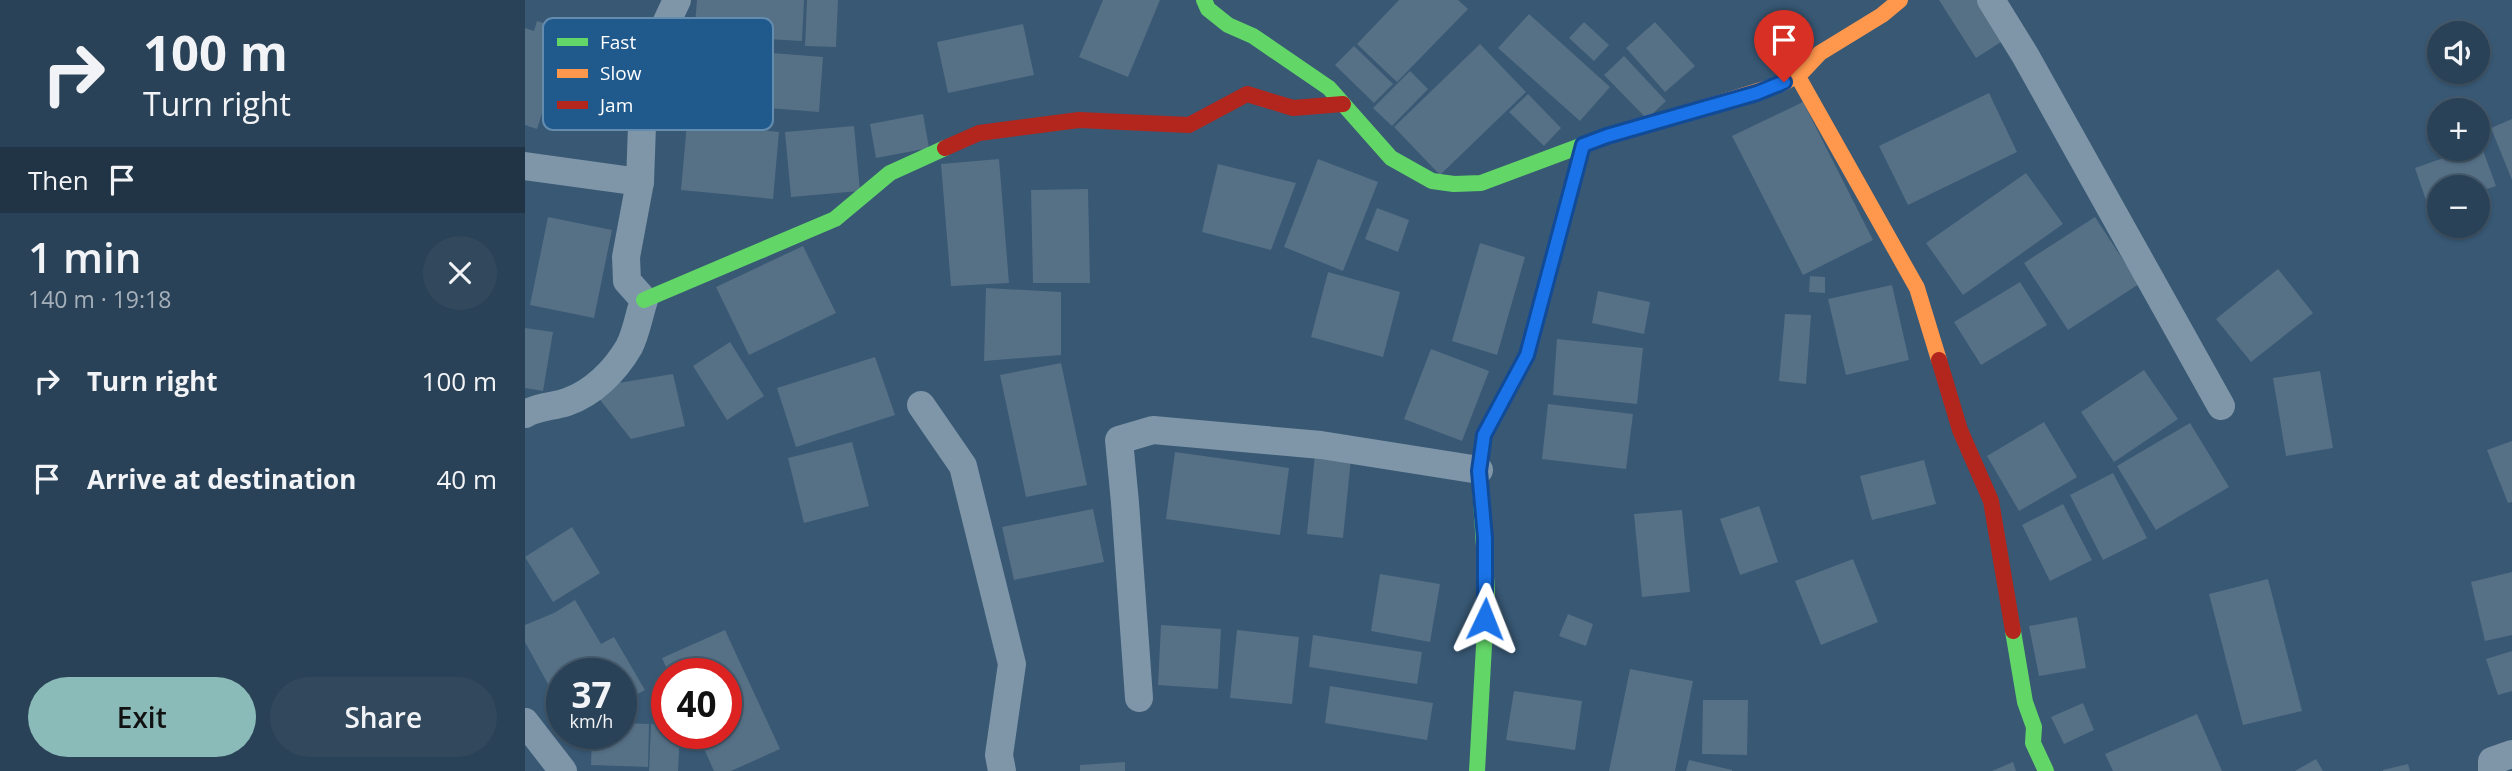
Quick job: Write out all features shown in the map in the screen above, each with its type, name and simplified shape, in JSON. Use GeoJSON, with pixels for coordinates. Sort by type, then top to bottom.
{"type":"FeatureCollection","features":[{"type":"Feature","properties":{"kind":"street"},"geometry":{"type":"LineString","coordinates":[[669,18],[677,0]]}},
{"type":"Feature","properties":{"kind":"street"},"geometry":{"type":"LineString","coordinates":[[1204,0],[1208,9],[1228,25],[1253,36],[1329,88],[1391,158],[1432,181],[1454,184],[1481,183],[1607,136],[1757,93],[1797,75],[1820,53],[1882,15],[1901,0]]}},
{"type":"Feature","properties":{"kind":"street"},"geometry":{"type":"LineString","coordinates":[[1991,0],[2025,55],[2221,406]]}},
{"type":"Feature","properties":{"kind":"street"},"geometry":{"type":"LineString","coordinates":[[1797,75],[1917,288],[1960,430],[1991,501],[2025,702],[2034,727],[2032,743],[2046,771]]}},
{"type":"Feature","properties":{"kind":"street"},"geometry":{"type":"LineString","coordinates":[[643,300],[835,219],[890,173],[979,133],[1079,120],[1189,125],[1247,94],[1293,108],[1343,104]]}},
{"type":"Feature","properties":{"kind":"street"},"geometry":{"type":"LineString","coordinates":[[642,130],[640,182],[626,257],[628,281],[643,300]]}},
{"type":"Feature","properties":{"kind":"street"},"geometry":{"type":"LineString","coordinates":[[1477,771],[1487,592],[1479,471],[1484,435],[1527,355],[1583,145]]}},
{"type":"Feature","properties":{"kind":"street"},"geometry":{"type":"LineString","coordinates":[[525,166],[640,182]]}},
{"type":"Feature","properties":{"kind":"street"},"geometry":{"type":"LineString","coordinates":[[525,414],[534,409],[568,402],[594,387],[612,371],[630,345],[643,300]]}},
{"type":"Feature","properties":{"kind":"street"},"geometry":{"type":"LineString","coordinates":[[921,405],[963,467],[1012,664],[999,755],[1002,771]]}},
{"type":"Feature","properties":{"kind":"street"},"geometry":{"type":"LineString","coordinates":[[1139,698],[1119,440],[1153,430],[1321,444],[1479,471]]}},
{"type":"Feature","properties":{"kind":"street"},"geometry":{"type":"LineString","coordinates":[[525,722],[563,771]]}},
{"type":"Feature","properties":{"kind":"street"},"geometry":{"type":"LineString","coordinates":[[2492,771],[2492,761],[2512,754]]}},
{"type":"Feature","properties":{"kind":"building"},"geometry":{"type":"Polygon","coordinates":[[[697,0],[804,0],[802,41],[773,39],[773,18],[695,18],[697,0]]]}},
{"type":"Feature","properties":{"kind":"building"},"geometry":{"type":"Polygon","coordinates":[[[807,0],[838,0],[836,47],[805,46],[807,0]]]}},
{"type":"Feature","properties":{"kind":"building"},"geometry":{"type":"Polygon","coordinates":[[[1103,0],[1160,0],[1128,77],[1079,57],[1103,0]]]}},
{"type":"Feature","properties":{"kind":"building"},"geometry":{"type":"Polygon","coordinates":[[[1399,0],[1458,0],[1468,9],[1397,82],[1357,44],[1399,0]]]}},
{"type":"Feature","properties":{"kind":"building"},"geometry":{"type":"Polygon","coordinates":[[[1939,0],[1978,0],[2004,40],[1976,58],[1939,0]]]}},
{"type":"Feature","properties":{"kind":"building"},"geometry":{"type":"Polygon","coordinates":[[[1529,14],[1610,87],[1580,121],[1498,48],[1529,14]]]}},
{"type":"Feature","properties":{"kind":"building"},"geometry":{"type":"Polygon","coordinates":[[[537,21],[543,23],[543,111],[537,129],[525,125],[525,28],[534,31],[537,21]]]}},
{"type":"Feature","properties":{"kind":"building"},"geometry":{"type":"Polygon","coordinates":[[[1584,22],[1609,45],[1594,61],[1569,38],[1584,22]]]}},
{"type":"Feature","properties":{"kind":"building"},"geometry":{"type":"Polygon","coordinates":[[[1655,22],[1695,66],[1665,92],[1626,48],[1655,22]]]}},
{"type":"Feature","properties":{"kind":"building"},"geometry":{"type":"Polygon","coordinates":[[[1023,24],[1034,75],[948,93],[937,42],[1023,24]]]}},
{"type":"Feature","properties":{"kind":"building"},"geometry":{"type":"Polygon","coordinates":[[[1480,44],[1526,92],[1440,175],[1394,127],[1480,44]]]}},
{"type":"Feature","properties":{"kind":"building"},"geometry":{"type":"Polygon","coordinates":[[[1354,46],[1393,84],[1374,103],[1335,65],[1354,46]]]}},
{"type":"Feature","properties":{"kind":"building"},"geometry":{"type":"Polygon","coordinates":[[[773,53],[823,57],[819,112],[773,108],[773,53]]]}},
{"type":"Feature","properties":{"kind":"building"},"geometry":{"type":"Polygon","coordinates":[[[1624,56],[1666,101],[1647,119],[1604,75],[1624,56]]]}},
{"type":"Feature","properties":{"kind":"building"},"geometry":{"type":"Polygon","coordinates":[[[1410,71],[1428,89],[1392,126],[1373,108],[1410,71]]]}},
{"type":"Feature","properties":{"kind":"building"},"geometry":{"type":"Polygon","coordinates":[[[1989,93],[2017,152],[1908,205],[1879,146],[1989,93]]]}},
{"type":"Feature","properties":{"kind":"building"},"geometry":{"type":"Polygon","coordinates":[[[1528,94],[1561,128],[1544,146],[1509,112],[1528,94]]]}},
{"type":"Feature","properties":{"kind":"building"},"geometry":{"type":"Polygon","coordinates":[[[1803,102],[1873,240],[1803,275],[1732,136],[1803,102]]]}},
{"type":"Feature","properties":{"kind":"building"},"geometry":{"type":"Polygon","coordinates":[[[923,114],[929,148],[876,158],[870,124],[923,114]]]}},
{"type":"Feature","properties":{"kind":"building"},"geometry":{"type":"Polygon","coordinates":[[[2512,119],[2512,180],[2491,128],[2512,119]]]}},
{"type":"Feature","properties":{"kind":"building"},"geometry":{"type":"Polygon","coordinates":[[[854,126],[860,191],[791,197],[785,132],[854,126]]]}},
{"type":"Feature","properties":{"kind":"building"},"geometry":{"type":"Polygon","coordinates":[[[686,130],[779,132],[773,199],[681,190],[686,130]]]}},
{"type":"Feature","properties":{"kind":"building"},"geometry":{"type":"Polygon","coordinates":[[[999,159],[1009,283],[951,286],[941,164],[999,159]]]}},
{"type":"Feature","properties":{"kind":"building"},"geometry":{"type":"Polygon","coordinates":[[[1318,159],[1378,182],[1343,271],[1284,247],[1318,159]]]}},
{"type":"Feature","properties":{"kind":"building"},"geometry":{"type":"Polygon","coordinates":[[[2435,161],[2487,161],[2496,186],[2490,188],[2490,175],[2427,175],[2427,203],[2415,168],[2435,161]]]}},
{"type":"Feature","properties":{"kind":"building"},"geometry":{"type":"Polygon","coordinates":[[[1218,164],[1296,183],[1271,250],[1202,232],[1218,164]]]}},
{"type":"Feature","properties":{"kind":"building"},"geometry":{"type":"Polygon","coordinates":[[[2026,173],[2063,224],[1963,295],[1926,243],[2026,173]]]}},
{"type":"Feature","properties":{"kind":"building"},"geometry":{"type":"Polygon","coordinates":[[[1088,189],[1090,283],[1033,283],[1031,190],[1088,189]]]}},
{"type":"Feature","properties":{"kind":"building"},"geometry":{"type":"Polygon","coordinates":[[[1377,208],[1409,220],[1398,252],[1365,239],[1377,208]]]}},
{"type":"Feature","properties":{"kind":"building"},"geometry":{"type":"Polygon","coordinates":[[[548,217],[612,230],[594,318],[530,305],[548,217]]]}},
{"type":"Feature","properties":{"kind":"building"},"geometry":{"type":"Polygon","coordinates":[[[2095,217],[2139,284],[2068,330],[2024,263],[2095,217]]]}},
{"type":"Feature","properties":{"kind":"building"},"geometry":{"type":"Polygon","coordinates":[[[1480,243],[1525,257],[1497,355],[1452,341],[1480,243]]]}},
{"type":"Feature","properties":{"kind":"building"},"geometry":{"type":"Polygon","coordinates":[[[803,246],[836,313],[749,355],[716,287],[803,246]]]}},
{"type":"Feature","properties":{"kind":"building"},"geometry":{"type":"Polygon","coordinates":[[[2278,269],[2313,313],[2251,362],[2216,319],[2278,269]]]}},
{"type":"Feature","properties":{"kind":"building"},"geometry":{"type":"Polygon","coordinates":[[[1328,272],[1400,292],[1383,357],[1311,337],[1328,272]]]}},
{"type":"Feature","properties":{"kind":"building"},"geometry":{"type":"Polygon","coordinates":[[[1810,276],[1825,277],[1825,293],[1809,292],[1810,276]]]}},
{"type":"Feature","properties":{"kind":"building"},"geometry":{"type":"Polygon","coordinates":[[[2020,282],[2047,325],[1981,365],[1954,322],[2020,282]]]}},
{"type":"Feature","properties":{"kind":"building"},"geometry":{"type":"Polygon","coordinates":[[[1892,285],[1909,360],[1846,375],[1828,299],[1892,285]]]}},
{"type":"Feature","properties":{"kind":"building"},"geometry":{"type":"Polygon","coordinates":[[[986,288],[1061,292],[1061,355],[984,361],[986,288]]]}},
{"type":"Feature","properties":{"kind":"building"},"geometry":{"type":"Polygon","coordinates":[[[1598,291],[1650,302],[1644,334],[1592,323],[1598,291]]]}},
{"type":"Feature","properties":{"kind":"building"},"geometry":{"type":"Polygon","coordinates":[[[1785,314],[1811,315],[1806,384],[1779,381],[1785,314]]]}},
{"type":"Feature","properties":{"kind":"building"},"geometry":{"type":"Polygon","coordinates":[[[525,328],[553,332],[543,391],[525,388],[525,328]]]}},
{"type":"Feature","properties":{"kind":"building"},"geometry":{"type":"Polygon","coordinates":[[[1557,339],[1643,348],[1637,404],[1553,395],[1557,339]]]}},
{"type":"Feature","properties":{"kind":"building"},"geometry":{"type":"Polygon","coordinates":[[[730,342],[764,396],[727,420],[693,366],[730,342]]]}},
{"type":"Feature","properties":{"kind":"building"},"geometry":{"type":"Polygon","coordinates":[[[1431,349],[1489,371],[1462,441],[1404,419],[1431,349]]]}},
{"type":"Feature","properties":{"kind":"building"},"geometry":{"type":"Polygon","coordinates":[[[875,357],[895,415],[796,447],[777,388],[875,357]]]}},
{"type":"Feature","properties":{"kind":"building"},"geometry":{"type":"Polygon","coordinates":[[[1061,363],[1087,485],[1026,497],[1000,375],[1061,363]]]}},
{"type":"Feature","properties":{"kind":"building"},"geometry":{"type":"Polygon","coordinates":[[[2144,370],[2178,419],[2114,462],[2081,412],[2144,370]]]}},
{"type":"Feature","properties":{"kind":"building"},"geometry":{"type":"Polygon","coordinates":[[[2320,371],[2333,448],[2286,456],[2273,378],[2320,371]]]}},
{"type":"Feature","properties":{"kind":"building"},"geometry":{"type":"Polygon","coordinates":[[[673,374],[685,426],[631,439],[597,396],[612,384],[673,374]]]}},
{"type":"Feature","properties":{"kind":"building"},"geometry":{"type":"Polygon","coordinates":[[[1548,404],[1633,414],[1626,469],[1542,459],[1548,404]]]}},
{"type":"Feature","properties":{"kind":"building"},"geometry":{"type":"Polygon","coordinates":[[[2044,422],[2077,477],[2019,511],[1987,456],[2044,422]]]}},
{"type":"Feature","properties":{"kind":"building"},"geometry":{"type":"Polygon","coordinates":[[[2190,423],[2229,487],[2156,530],[2117,466],[2190,423]]]}},
{"type":"Feature","properties":{"kind":"building"},"geometry":{"type":"Polygon","coordinates":[[[2512,441],[2512,502],[2508,503],[2487,450],[2512,441]]]}},
{"type":"Feature","properties":{"kind":"building"},"geometry":{"type":"Polygon","coordinates":[[[852,442],[869,506],[804,523],[788,458],[852,442]]]}},
{"type":"Feature","properties":{"kind":"building"},"geometry":{"type":"Polygon","coordinates":[[[1175,452],[1289,468],[1280,535],[1166,519],[1175,452]]]}},
{"type":"Feature","properties":{"kind":"building"},"geometry":{"type":"Polygon","coordinates":[[[1315,454],[1351,458],[1343,538],[1307,534],[1315,454]]]}},
{"type":"Feature","properties":{"kind":"building"},"geometry":{"type":"Polygon","coordinates":[[[1924,460],[1936,504],[1872,520],[1860,476],[1924,460]]]}},
{"type":"Feature","properties":{"kind":"building"},"geometry":{"type":"Polygon","coordinates":[[[2113,473],[2147,538],[2103,560],[2070,495],[2113,473]]]}},
{"type":"Feature","properties":{"kind":"building"},"geometry":{"type":"Polygon","coordinates":[[[2063,504],[2092,560],[2050,581],[2022,525],[2063,504]]]}},
{"type":"Feature","properties":{"kind":"building"},"geometry":{"type":"Polygon","coordinates":[[[1759,506],[1778,562],[1740,575],[1720,519],[1759,506]]]}},
{"type":"Feature","properties":{"kind":"building"},"geometry":{"type":"Polygon","coordinates":[[[1093,509],[1104,562],[1014,580],[1002,527],[1093,509]]]}},
{"type":"Feature","properties":{"kind":"building"},"geometry":{"type":"Polygon","coordinates":[[[1682,510],[1690,592],[1642,597],[1634,514],[1682,510]]]}},
{"type":"Feature","properties":{"kind":"building"},"geometry":{"type":"Polygon","coordinates":[[[572,527],[600,573],[553,602],[525,557],[572,527]]]}},
{"type":"Feature","properties":{"kind":"building"},"geometry":{"type":"Polygon","coordinates":[[[1853,559],[1878,622],[1821,645],[1795,581],[1853,559]]]}},
{"type":"Feature","properties":{"kind":"building"},"geometry":{"type":"Polygon","coordinates":[[[2512,572],[2512,635],[2485,641],[2471,582],[2512,572]]]}},
{"type":"Feature","properties":{"kind":"building"},"geometry":{"type":"Polygon","coordinates":[[[1380,574],[1440,584],[1430,642],[1371,631],[1380,574]]]}},
{"type":"Feature","properties":{"kind":"building"},"geometry":{"type":"Polygon","coordinates":[[[2268,579],[2302,711],[2243,725],[2209,594],[2268,579]]]}},
{"type":"Feature","properties":{"kind":"building"},"geometry":{"type":"Polygon","coordinates":[[[575,600],[601,644],[614,637],[626,658],[546,658],[546,680],[525,642],[525,625],[554,613],[575,600]]]}},
{"type":"Feature","properties":{"kind":"building"},"geometry":{"type":"Polygon","coordinates":[[[1568,614],[1593,624],[1586,646],[1559,636],[1568,614]]]}},
{"type":"Feature","properties":{"kind":"building"},"geometry":{"type":"Polygon","coordinates":[[[2077,617],[2086,668],[2039,676],[2029,626],[2077,617]]]}},
{"type":"Feature","properties":{"kind":"building"},"geometry":{"type":"Polygon","coordinates":[[[1161,625],[1221,629],[1218,689],[1158,685],[1161,625]]]}},
{"type":"Feature","properties":{"kind":"building"},"geometry":{"type":"Polygon","coordinates":[[[725,630],[738,658],[662,658],[725,630]]]}},
{"type":"Feature","properties":{"kind":"building"},"geometry":{"type":"Polygon","coordinates":[[[1237,630],[1299,637],[1292,704],[1230,698],[1237,630]]]}},
{"type":"Feature","properties":{"kind":"building"},"geometry":{"type":"Polygon","coordinates":[[[1313,635],[1422,652],[1417,684],[1309,667],[1313,635]]]}},
{"type":"Feature","properties":{"kind":"building"},"geometry":{"type":"Polygon","coordinates":[[[2512,651],[2512,691],[2498,695],[2486,659],[2512,651]]]}},
{"type":"Feature","properties":{"kind":"building"},"geometry":{"type":"Polygon","coordinates":[[[742,667],[780,749],[731,771],[714,771],[704,749],[742,749],[742,667]]]}},
{"type":"Feature","properties":{"kind":"building"},"geometry":{"type":"Polygon","coordinates":[[[1630,669],[1693,681],[1675,771],[1609,771],[1630,669]]]}},
{"type":"Feature","properties":{"kind":"building"},"geometry":{"type":"Polygon","coordinates":[[[637,676],[645,690],[637,694],[637,676]]]}},
{"type":"Feature","properties":{"kind":"building"},"geometry":{"type":"Polygon","coordinates":[[[1330,686],[1433,703],[1427,740],[1325,723],[1330,686]]]}},
{"type":"Feature","properties":{"kind":"building"},"geometry":{"type":"Polygon","coordinates":[[[1514,691],[1582,701],[1575,750],[1506,740],[1514,691]]]}},
{"type":"Feature","properties":{"kind":"building"},"geometry":{"type":"Polygon","coordinates":[[[1703,700],[1748,700],[1747,755],[1702,754],[1703,700]]]}},
{"type":"Feature","properties":{"kind":"building"},"geometry":{"type":"Polygon","coordinates":[[[2083,703],[2094,730],[2064,744],[2051,717],[2083,703]]]}},
{"type":"Feature","properties":{"kind":"building"},"geometry":{"type":"Polygon","coordinates":[[[2197,714],[2222,771],[2113,771],[2105,754],[2197,714]]]}},
{"type":"Feature","properties":{"kind":"building"},"geometry":{"type":"Polygon","coordinates":[[[637,724],[649,724],[648,767],[591,765],[592,749],[637,749],[637,724]]]}},
{"type":"Feature","properties":{"kind":"building"},"geometry":{"type":"Polygon","coordinates":[[[651,724],[651,749],[679,749],[678,771],[649,771],[651,724]]]}},
{"type":"Feature","properties":{"kind":"building"},"geometry":{"type":"Polygon","coordinates":[[[2316,759],[2323,771],[2295,771],[2316,759]]]}},
{"type":"Feature","properties":{"kind":"building"},"geometry":{"type":"Polygon","coordinates":[[[1689,760],[1732,770],[1732,771],[1686,771],[1689,760]]]}},
{"type":"Feature","properties":{"kind":"building"},"geometry":{"type":"Polygon","coordinates":[[[1125,762],[1125,771],[1080,771],[1080,765],[1125,762]]]}},
{"type":"Feature","properties":{"kind":"building"},"geometry":{"type":"Polygon","coordinates":[[[2013,762],[2016,771],[1992,771],[2013,762]]]}},
{"type":"Feature","properties":{"kind":"building"},"geometry":{"type":"Polygon","coordinates":[[[2408,764],[2410,771],[2383,771],[2383,770],[2408,764]]]}},
{"type":"Feature","properties":{"kind":"traffic: fast"},"geometry":{"type":"LineString","coordinates":[[1204,0],[1208,9],[1228,25],[1253,36],[1329,88],[1391,158],[1432,181],[1454,184],[1481,183],[1607,136],[1700,109]]}},
{"type":"Feature","properties":{"kind":"traffic: fast"},"geometry":{"type":"LineString","coordinates":[[1477,771],[1487,592],[1479,470],[1484,435],[1527,355],[1583,145]]}},
{"type":"Feature","properties":{"kind":"traffic: fast"},"geometry":{"type":"LineString","coordinates":[[644,300],[835,219],[890,173],[945,148]]}},
{"type":"Feature","properties":{"kind":"traffic: fast"},"geometry":{"type":"LineString","coordinates":[[2013,631],[2025,702],[2034,727],[2033,743],[2046,771]]}},
{"type":"Feature","properties":{"kind":"traffic: slow"},"geometry":{"type":"LineString","coordinates":[[1700,109],[1784,83],[1803,71],[1820,53],[1882,15],[1900,0]]}},
{"type":"Feature","properties":{"kind":"traffic: slow"},"geometry":{"type":"LineString","coordinates":[[1797,75],[1917,288],[1939,360]]}},
{"type":"Feature","properties":{"kind":"traffic: jam"},"geometry":{"type":"LineString","coordinates":[[945,148],[979,133],[1079,120],[1189,125],[1247,94],[1293,108],[1343,104]]}},
{"type":"Feature","properties":{"kind":"traffic: jam"},"geometry":{"type":"LineString","coordinates":[[1939,360],[1960,430],[1991,501],[2013,631]]}},
{"type":"Feature","properties":{"kind":"route"},"geometry":{"type":"LineString","coordinates":[[1485,619],[1485,538],[1479,471],[1484,435],[1527,355],[1583,145],[1757,93],[1784,82]]}}]}
